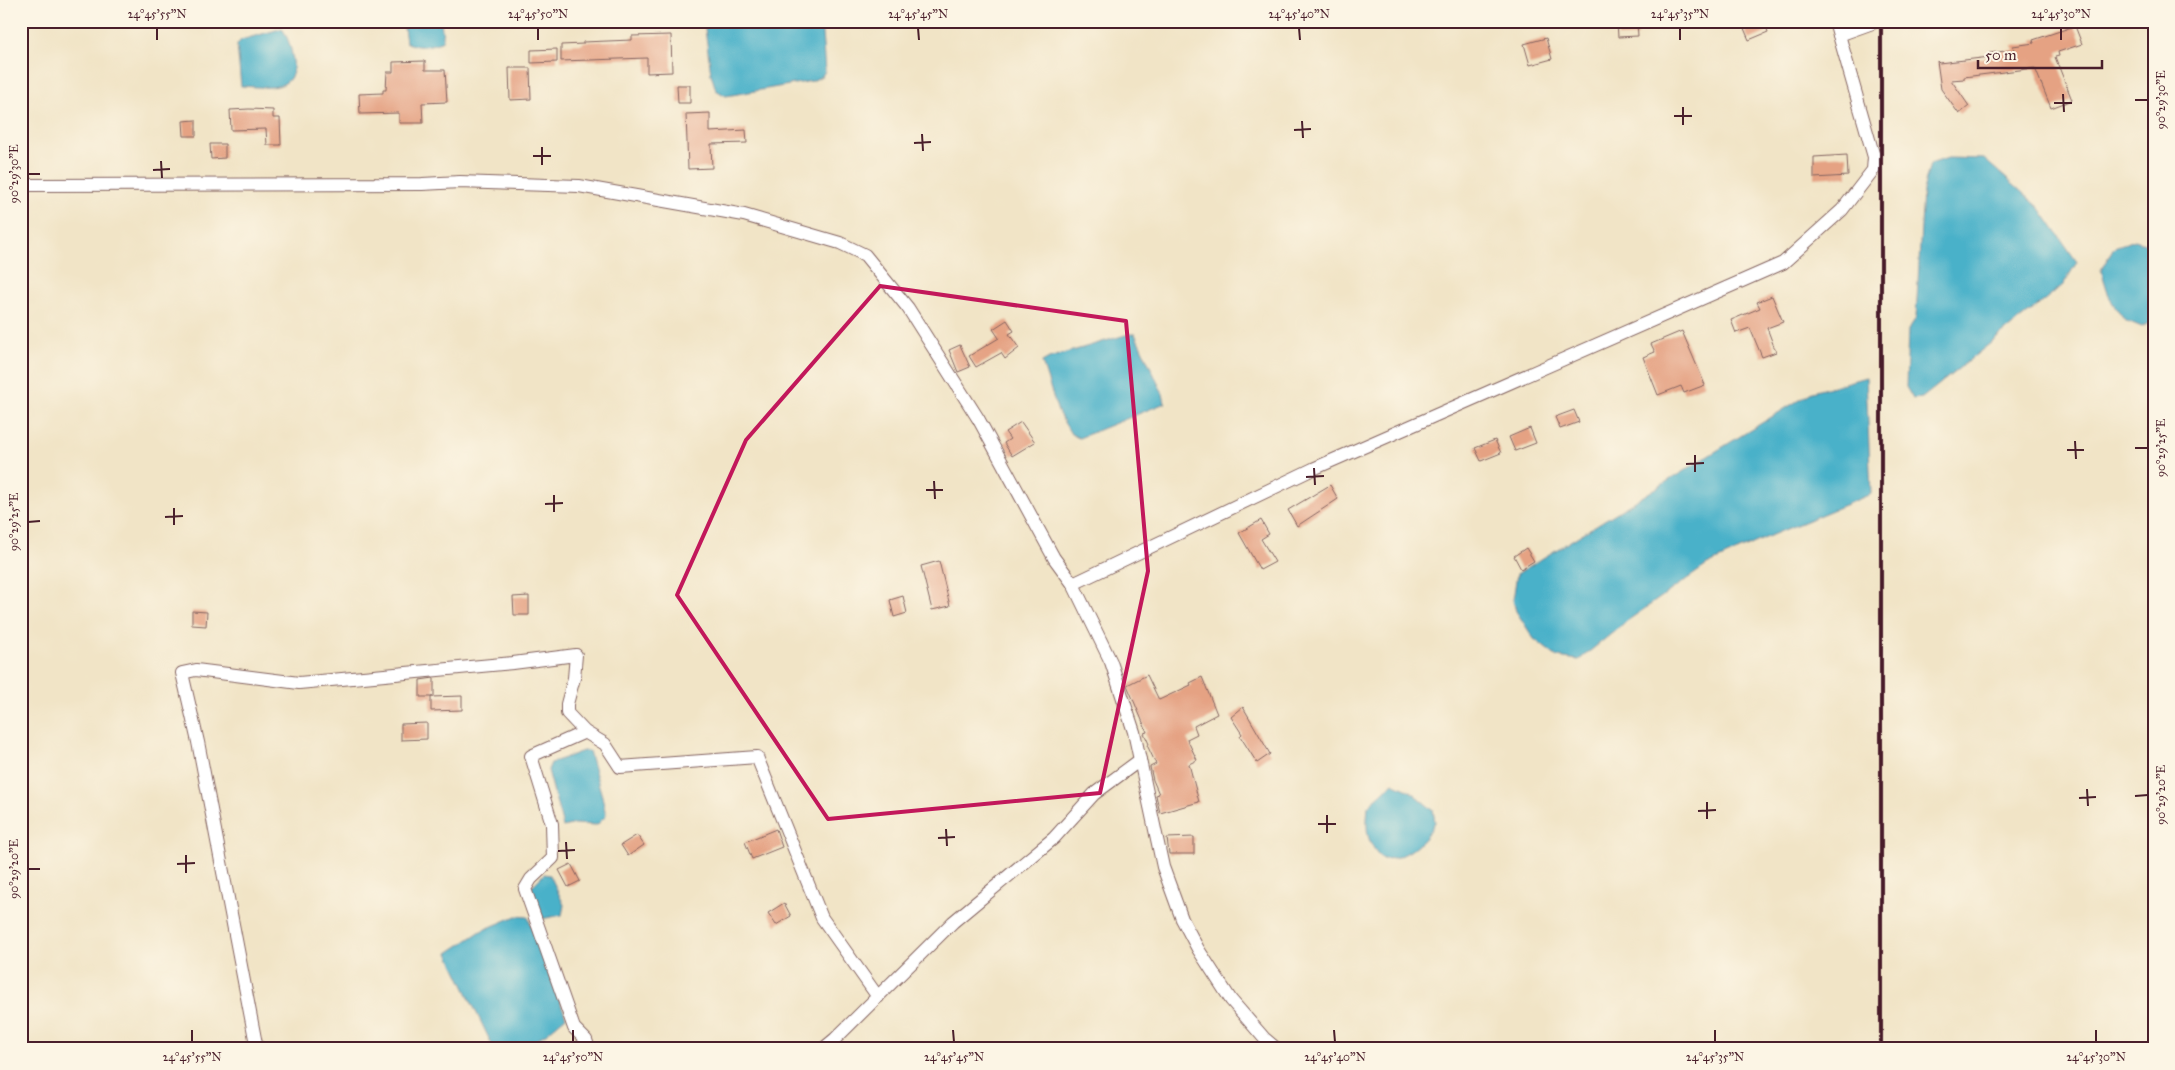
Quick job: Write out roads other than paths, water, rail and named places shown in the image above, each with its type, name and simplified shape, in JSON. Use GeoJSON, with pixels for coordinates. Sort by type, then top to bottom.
{"type":"FeatureCollection","features":[{"type":"Feature","properties":{"kind":"street"},"geometry":{"type":"LineString","coordinates":[[1073,584],[1313,469],[1783,263],[1842,210],[1873,170],[1874,158],[1872,149],[1835,21]]}},
{"type":"Feature","properties":{"kind":"street"},"geometry":{"type":"LineString","coordinates":[[1839,35],[1878,21]]}},
{"type":"Feature","properties":{"kind":"street"},"geometry":{"type":"LineString","coordinates":[[21,185],[422,184],[460,182],[579,186],[744,215],[840,243],[865,255],[908,308],[979,420],[1054,558],[1073,584],[1111,662],[1134,732],[1162,867],[1182,919],[1198,949],[1231,1000],[1264,1038],[1277,1049]]}},
{"type":"Feature","properties":{"kind":"street"},"geometry":{"type":"LineString","coordinates":[[257,1049],[198,742],[182,673],[196,670],[299,683],[513,663],[576,655],[574,678],[567,704],[568,713],[585,732],[605,744],[620,767],[757,757],[822,918],[878,997]]}},
{"type":"Feature","properties":{"kind":"street"},"geometry":{"type":"LineString","coordinates":[[585,732],[531,756],[552,824],[553,858],[531,878],[525,889],[574,1028],[586,1040],[589,1049]]}},
{"type":"Feature","properties":{"kind":"street"},"geometry":{"type":"LineString","coordinates":[[823,1049],[953,922],[1054,838],[1094,794],[1140,760]]}},
{"type":"Feature","properties":{"kind":"water"},"geometry":{"type":"Polygon","coordinates":[[[403,21],[441,21],[443,38],[441,42],[427,46],[410,44],[406,42],[403,21]]]}},
{"type":"Feature","properties":{"kind":"water"},"geometry":{"type":"Polygon","coordinates":[[[704,21],[821,21],[825,71],[822,76],[812,81],[726,96],[716,90],[711,74],[704,21]]]}},
{"type":"Feature","properties":{"kind":"water"},"geometry":{"type":"Polygon","coordinates":[[[280,29],[283,30],[290,44],[293,71],[290,79],[277,86],[241,86],[237,45],[241,40],[280,29]]]}},
{"type":"Feature","properties":{"kind":"water"},"geometry":{"type":"Polygon","coordinates":[[[1948,158],[1984,159],[2039,207],[2077,262],[2063,285],[1922,398],[1913,399],[1906,387],[1908,330],[1916,318],[1923,190],[1930,164],[1948,158]]]}},
{"type":"Feature","properties":{"kind":"water"},"geometry":{"type":"Polygon","coordinates":[[[2135,240],[2154,246],[2154,321],[2142,327],[2125,320],[2110,299],[2101,270],[2114,247],[2135,240]]]}},
{"type":"Feature","properties":{"kind":"water"},"geometry":{"type":"Polygon","coordinates":[[[1129,334],[1135,334],[1163,394],[1165,403],[1079,438],[1071,434],[1058,412],[1042,362],[1049,358],[1129,334]]]}},
{"type":"Feature","properties":{"kind":"water"},"geometry":{"type":"Polygon","coordinates":[[[1866,377],[1871,494],[1772,535],[1707,565],[1627,621],[1579,660],[1557,657],[1534,639],[1516,611],[1513,600],[1517,574],[1812,392],[1866,377]]]}},
{"type":"Feature","properties":{"kind":"water"},"geometry":{"type":"Polygon","coordinates":[[[583,751],[589,751],[606,816],[597,825],[574,824],[563,827],[548,770],[551,763],[583,751]]]}},
{"type":"Feature","properties":{"kind":"water"},"geometry":{"type":"Polygon","coordinates":[[[1393,783],[1410,791],[1433,810],[1435,822],[1420,843],[1407,853],[1391,859],[1382,859],[1372,846],[1368,834],[1368,806],[1393,783]]]}},
{"type":"Feature","properties":{"kind":"water"},"geometry":{"type":"Polygon","coordinates":[[[544,874],[550,875],[564,905],[562,915],[541,919],[532,893],[532,886],[544,874]]]}},
{"type":"Feature","properties":{"kind":"water"},"geometry":{"type":"Polygon","coordinates":[[[516,916],[528,917],[566,1017],[547,1033],[522,1049],[494,1049],[448,953],[481,931],[516,916]]]}},
{"type":"Feature","properties":{"kind":"railway"},"geometry":{"type":"LineString","coordinates":[[1881,21],[1881,1049]]}}]}
